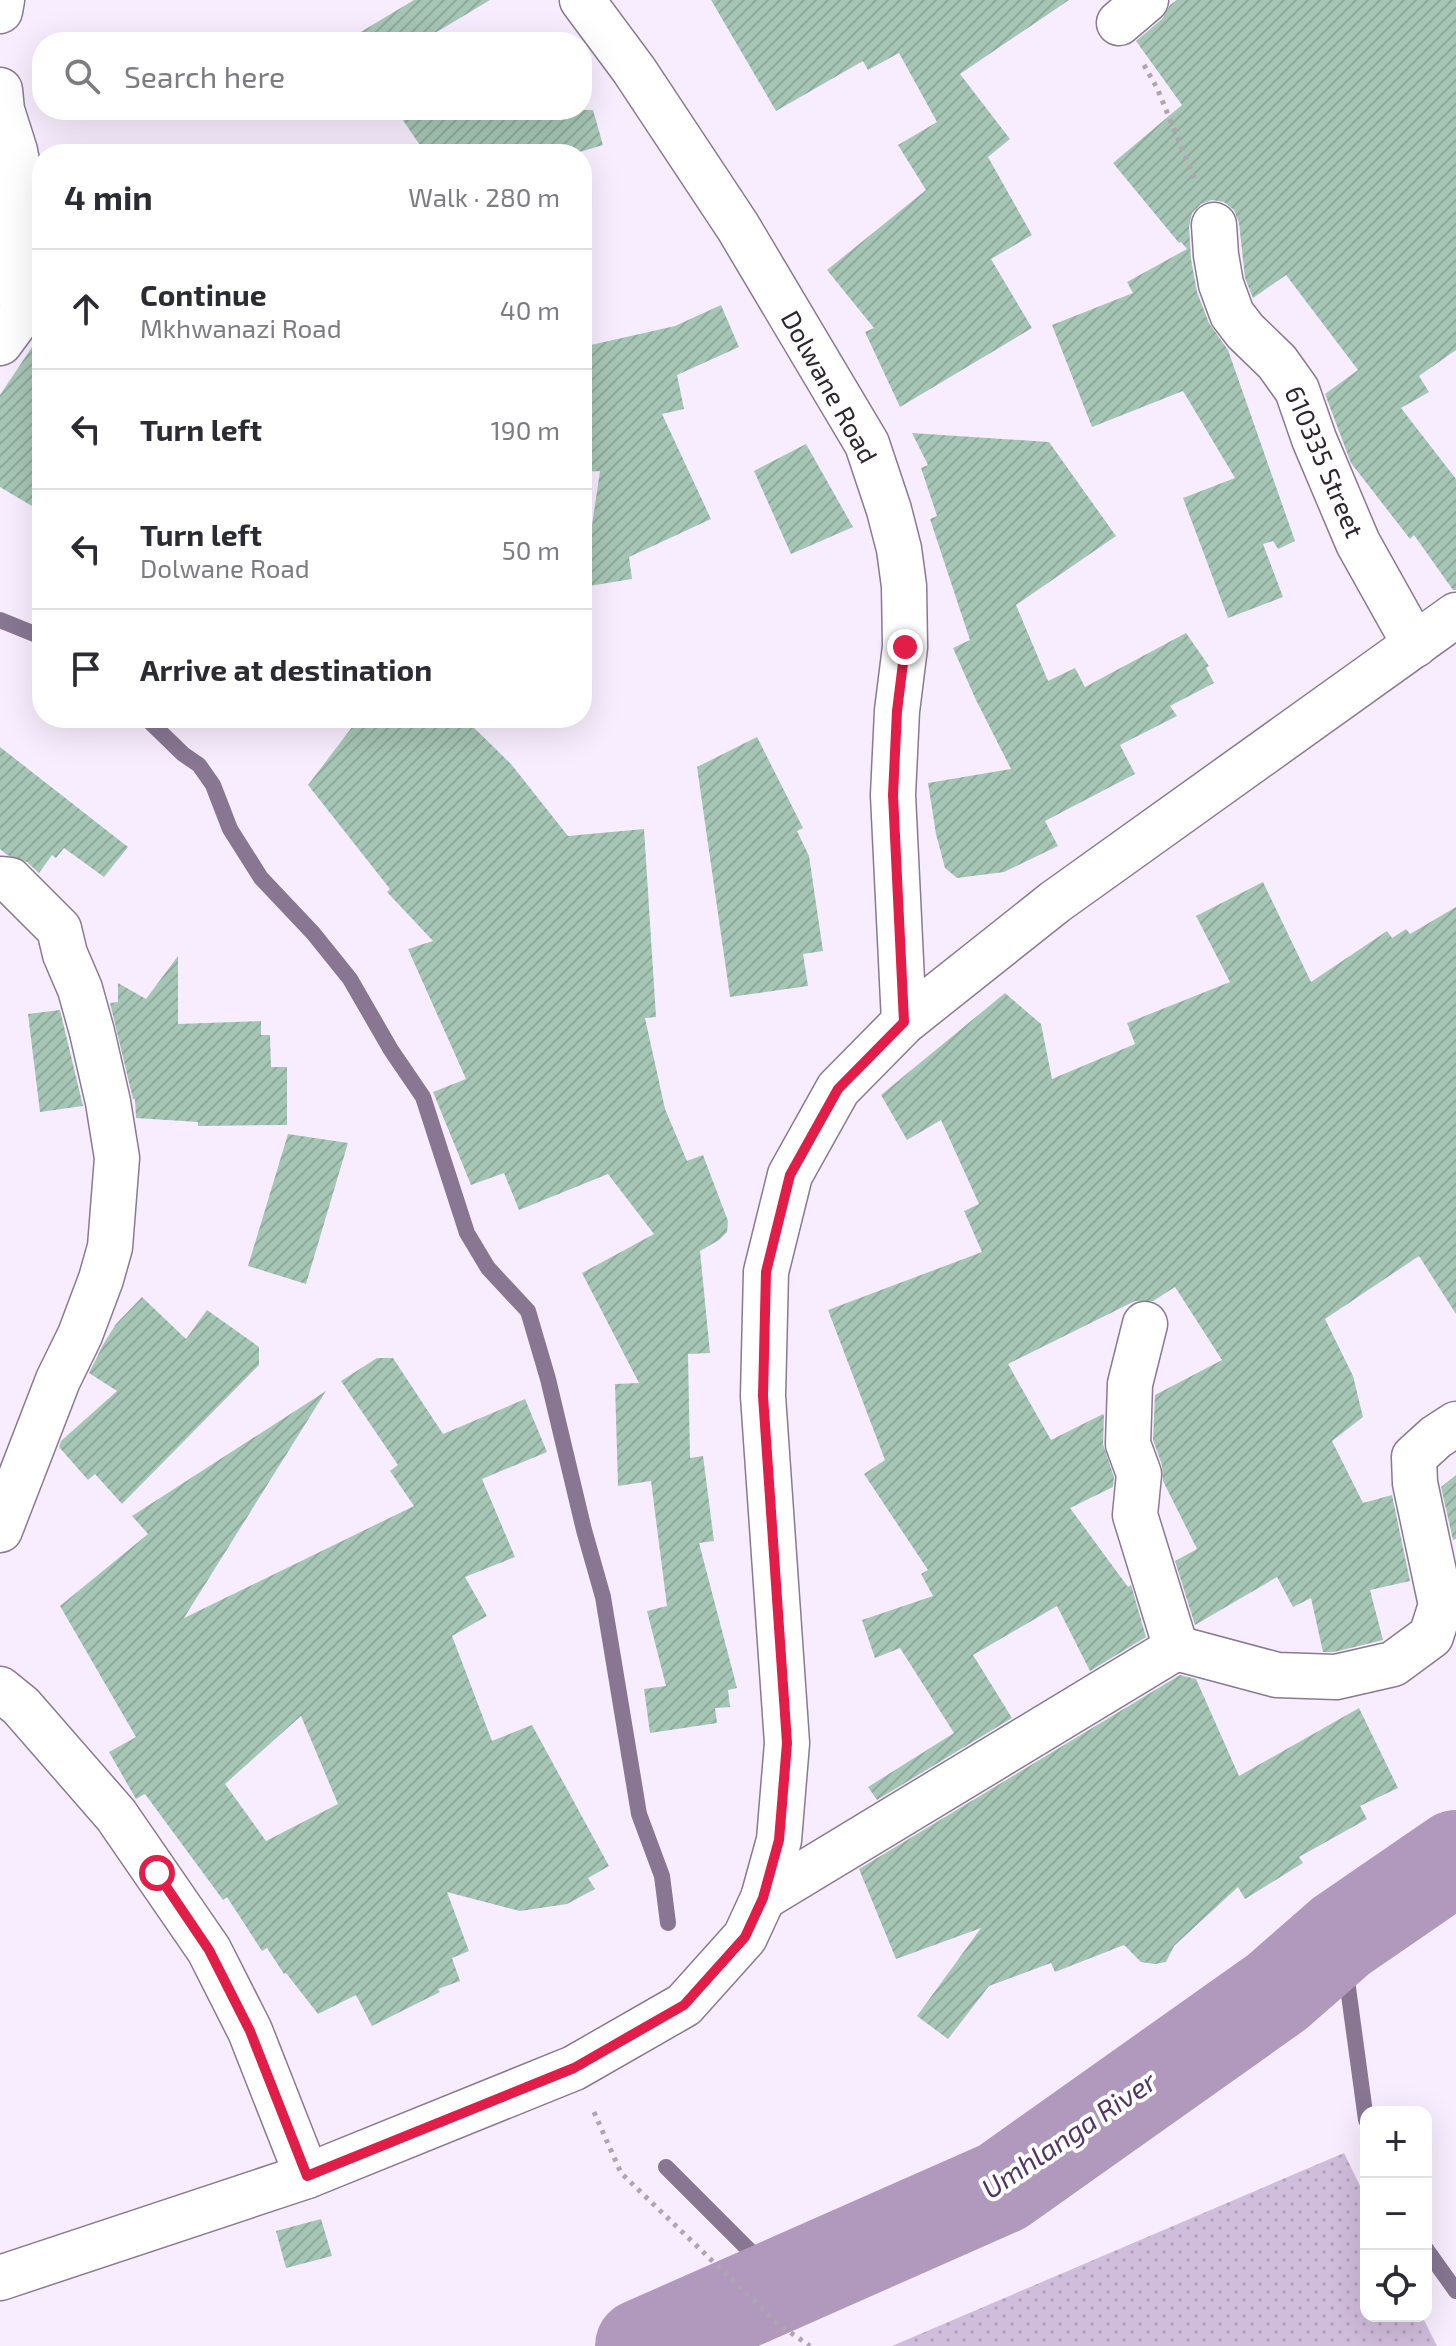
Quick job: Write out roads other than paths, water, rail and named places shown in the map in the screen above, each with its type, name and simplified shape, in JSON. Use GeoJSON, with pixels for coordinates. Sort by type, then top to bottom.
{"type":"FeatureCollection","features":[{"type":"Feature","properties":{"kind":"street"},"geometry":{"type":"LineString","coordinates":[[0,11],[2,0]]}},
{"type":"Feature","properties":{"kind":"street","name":"Dolwane Road"},"geometry":{"type":"LineString","coordinates":[[582,0],[634,70],[746,241],[867,444],[889,510],[904,586],[905,647],[897,711],[893,795],[904,1022]]}},
{"type":"Feature","properties":{"kind":"street"},"geometry":{"type":"LineString","coordinates":[[0,90],[2,110],[22,186],[19,215],[10,242],[10,268],[25,309],[0,343]]}},
{"type":"Feature","properties":{"kind":"street","name":"610335 Street"},"geometry":{"type":"LineString","coordinates":[[1214,225],[1221,284],[1232,314],[1277,362],[1297,390],[1358,543],[1415,645]]}},
{"type":"Feature","properties":{"kind":"street"},"geometry":{"type":"LineString","coordinates":[[0,2278],[307,2176],[574,2068],[684,2005],[745,1937],[763,1898],[779,1840],[787,1743],[763,1396],[766,1272],[790,1175],[838,1089],[904,1022],[1055,902],[1456,615]]}},
{"type":"Feature","properties":{"kind":"street"},"geometry":{"type":"LineString","coordinates":[[0,879],[10,880],[59,929],[92,1032],[117,1158],[110,1247],[101,1279],[0,1530]]}},
{"type":"Feature","properties":{"kind":"street"},"geometry":{"type":"LineString","coordinates":[[1145,1324],[1130,1384],[1128,1444],[1139,1474],[1135,1515],[1176,1648]]}},
{"type":"Feature","properties":{"kind":"street"},"geometry":{"type":"LineString","coordinates":[[763,1898],[1176,1648],[1277,1675],[1336,1677],[1393,1664],[1431,1636],[1441,1605],[1415,1483],[1414,1457],[1456,1424]]}},
{"type":"Feature","properties":{"kind":"street"},"geometry":{"type":"LineString","coordinates":[[0,1689],[21,1706],[116,1815],[209,1950],[250,2031],[307,2176]]}},
{"type":"Feature","properties":{"kind":"waterway"},"geometry":{"type":"LineString","coordinates":[[0,620],[32,633]]}},
{"type":"Feature","properties":{"kind":"waterway"},"geometry":{"type":"LineString","coordinates":[[156,728],[199,765],[213,785],[230,829],[261,878],[313,933],[350,979],[391,1050],[423,1097],[467,1233],[488,1268],[528,1311],[603,1597],[639,1814],[662,1876],[668,1923]]}},
{"type":"Feature","properties":{"kind":"waterway","name":"Umhlanga River"},"geometry":{"type":"LineString","coordinates":[[642,2346],[1002,2187],[1277,1992],[1341,1936],[1456,1857]]}},
{"type":"Feature","properties":{"kind":"waterway"},"geometry":{"type":"LineString","coordinates":[[1341,1936],[1364,2106]]}},
{"type":"Feature","properties":{"kind":"waterway"},"geometry":{"type":"LineString","coordinates":[[666,2167],[783,2284]]}},
{"type":"Feature","properties":{"kind":"waterway"},"geometry":{"type":"LineString","coordinates":[[1427,2250],[1456,2291]]}}]}
